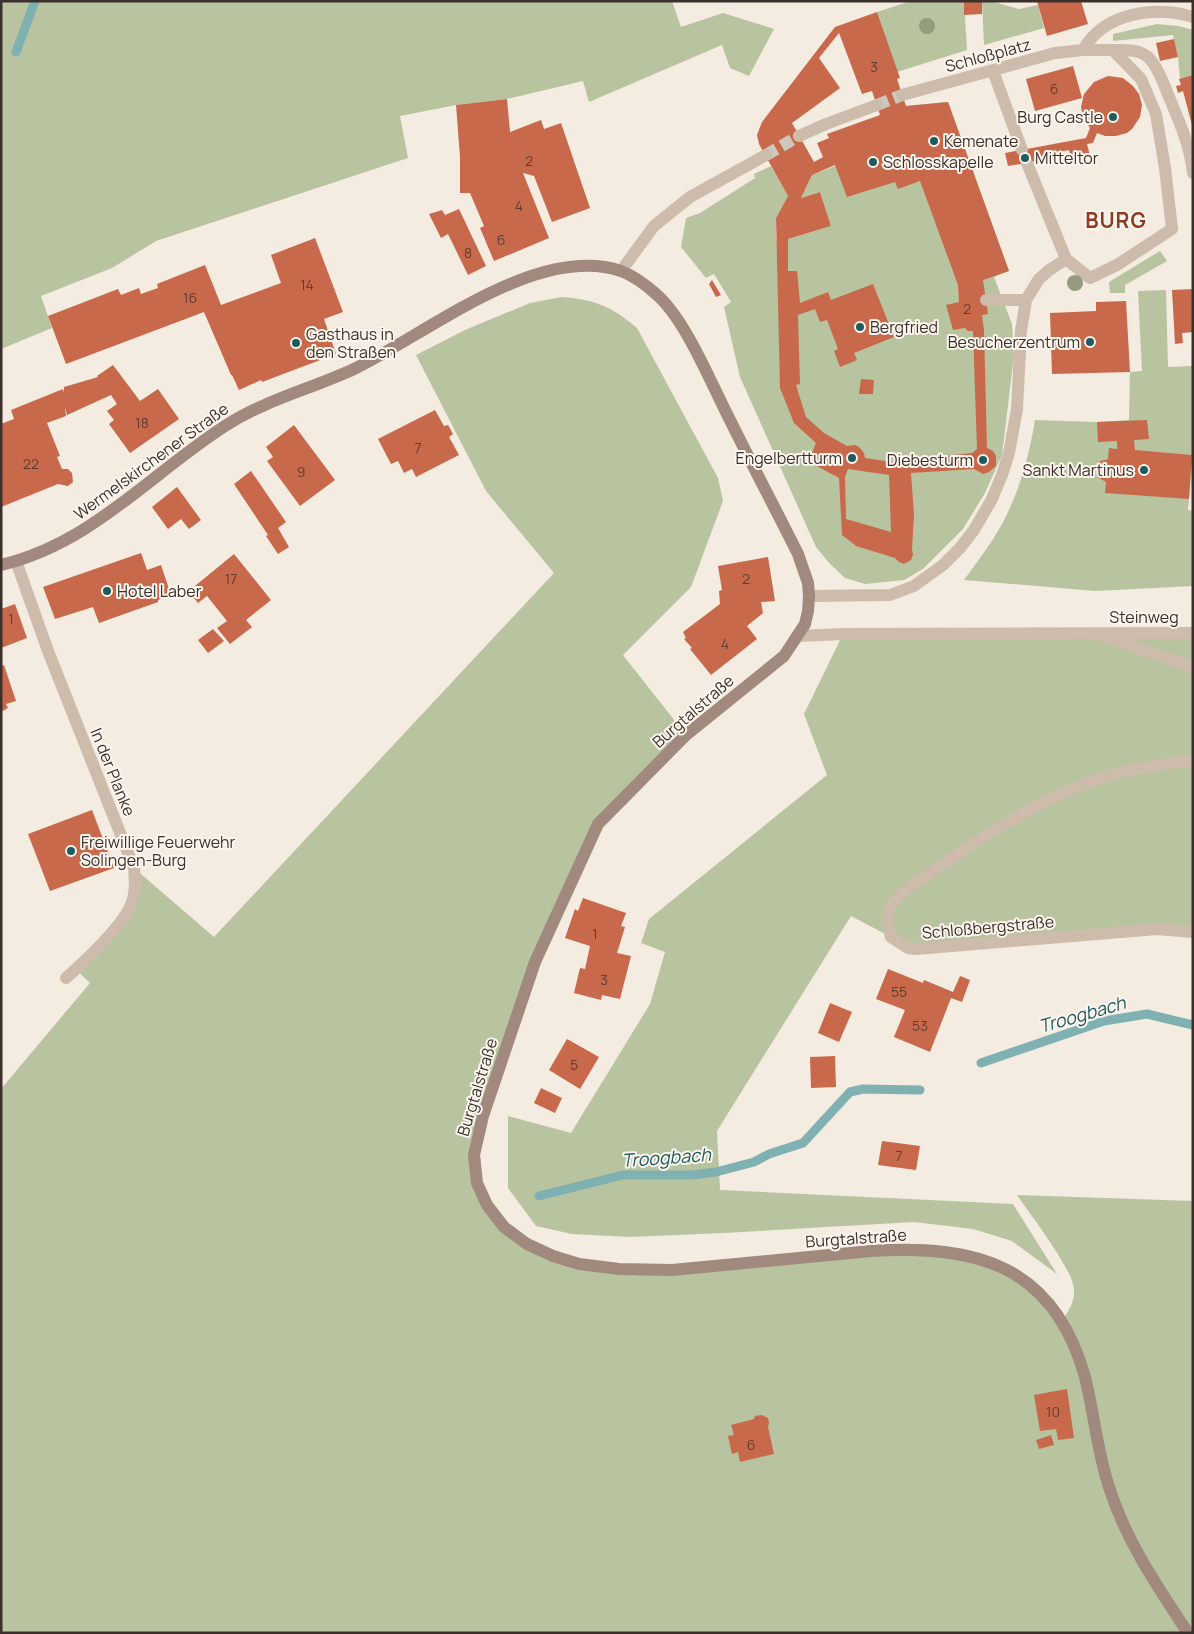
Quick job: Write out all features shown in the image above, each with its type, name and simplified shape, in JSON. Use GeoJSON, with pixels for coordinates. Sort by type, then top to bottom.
{"type":"FeatureCollection","features":[{"type":"Feature","properties":{"kind":"main road","name":"Wermelskirchener Straße"},"geometry":{"type":"LineString","coordinates":[[1,565],[58,545],[100,520],[204,440],[248,412],[354,369],[503,288],[535,274],[558,268],[587,266],[622,272]]}},
{"type":"Feature","properties":{"kind":"main road","name":"Burgtalstraße"},"geometry":{"type":"LineString","coordinates":[[622,272],[642,282],[659,296],[672,311],[693,347],[798,554],[808,583],[809,596],[805,624],[784,656],[686,735],[598,824],[535,962],[483,1116],[474,1155],[477,1183],[486,1205],[516,1238],[553,1256],[579,1264],[620,1269],[672,1270],[878,1251],[928,1250],[979,1258],[1020,1276],[1036,1289],[1062,1321],[1084,1376],[1104,1467],[1114,1502],[1127,1534],[1145,1567],[1188,1633]]}},
{"type":"Feature","properties":{"kind":"street"},"geometry":{"type":"LineString","coordinates":[[1082,50],[1096,33],[1112,23],[1131,15],[1161,11],[1180,13],[1193,17]]}},
{"type":"Feature","properties":{"kind":"street","name":"Schloßplatz"},"geometry":{"type":"LineString","coordinates":[[902,95],[1055,53],[1082,50],[1130,50],[1149,58],[1165,88],[1186,136],[1193,173]]}},
{"type":"Feature","properties":{"kind":"street"},"geometry":{"type":"LineString","coordinates":[[1027,163],[1066,260],[1090,278],[1117,265],[1172,229],[1156,114],[1141,79],[1113,50]]}},
{"type":"Feature","properties":{"kind":"street"},"geometry":{"type":"LineString","coordinates":[[993,71],[1022,150]]}},
{"type":"Feature","properties":{"kind":"street"},"geometry":{"type":"LineString","coordinates":[[799,136],[877,105]]}},
{"type":"Feature","properties":{"kind":"street"},"geometry":{"type":"LineString","coordinates":[[622,272],[654,226],[690,197],[766,155]]}},
{"type":"Feature","properties":{"kind":"street"},"geometry":{"type":"LineString","coordinates":[[809,596],[890,595],[914,586],[944,565],[974,530],[992,499],[1009,453],[1017,409],[1021,332],[1026,300],[1040,278],[1066,260]]}},
{"type":"Feature","properties":{"kind":"street"},"geometry":{"type":"LineString","coordinates":[[986,300],[1026,300]]}},
{"type":"Feature","properties":{"kind":"street","name":"In der Planke"},"geometry":{"type":"LineString","coordinates":[[16,561],[48,651],[134,868],[136,883],[133,899],[127,914],[66,978]]}},
{"type":"Feature","properties":{"kind":"street"},"geometry":{"type":"LineString","coordinates":[[798,636],[843,634],[1095,633],[1193,667]]}},
{"type":"Feature","properties":{"kind":"street","name":"Steinweg"},"geometry":{"type":"LineString","coordinates":[[1095,633],[1193,633]]}},
{"type":"Feature","properties":{"kind":"street","name":"Schloßbergstraße"},"geometry":{"type":"LineString","coordinates":[[1193,760],[1140,767],[1085,784],[1019,815],[963,849],[900,896],[889,911],[891,937],[908,948],[916,949],[1157,929],[1193,932]]}},
{"type":"Feature","properties":{"kind":"green space"},"geometry":{"type":"Polygon","coordinates":[[[1,1],[672,1],[681,27],[723,13],[774,29],[749,76],[730,68],[722,45],[589,102],[583,81],[507,99],[456,105],[400,116],[408,158],[156,241],[112,268],[41,296],[52,328],[1,349],[1,1]]]}},
{"type":"Feature","properties":{"kind":"green space"},"geometry":{"type":"Polygon","coordinates":[[[911,1],[964,1],[967,50],[897,72],[877,12],[911,1]]]}},
{"type":"Feature","properties":{"kind":"green space"},"geometry":{"type":"Polygon","coordinates":[[[982,1],[990,1],[1019,9],[1038,5],[1044,28],[984,45],[982,1]]]}},
{"type":"Feature","properties":{"kind":"green space"},"geometry":{"type":"Polygon","coordinates":[[[1157,24],[1179,26],[1193,30],[1193,75],[1180,79],[1173,35],[1113,41],[1113,34],[1157,24]]]}},
{"type":"Feature","properties":{"kind":"green space"},"geometry":{"type":"Polygon","coordinates":[[[948,102],[1009,271],[994,277],[1012,324],[1014,355],[1002,455],[985,493],[963,529],[923,569],[904,580],[865,584],[845,578],[816,547],[740,377],[724,307],[731,302],[714,274],[706,278],[681,247],[686,218],[700,213],[755,178],[754,174],[771,166],[788,196],[776,218],[776,241],[831,226],[820,192],[801,198],[812,175],[835,166],[832,154],[906,106],[948,102]]]}},
{"type":"Feature","properties":{"kind":"green space"},"geometry":{"type":"Polygon","coordinates":[[[1160,251],[1167,261],[1125,285],[1125,293],[1110,293],[1109,282],[1160,251]]]}},
{"type":"Feature","properties":{"kind":"green space"},"geometry":{"type":"Polygon","coordinates":[[[1166,290],[1168,367],[1193,366],[1193,453],[1188,510],[1193,511],[1193,586],[1096,591],[964,580],[997,533],[1013,501],[1030,448],[1035,420],[1097,422],[1129,420],[1130,372],[1142,371],[1138,291],[1166,290]]]}},
{"type":"Feature","properties":{"kind":"green space"},"geometry":{"type":"Polygon","coordinates":[[[562,297],[602,305],[619,314],[637,328],[718,478],[723,501],[691,587],[623,655],[686,735],[598,824],[535,962],[474,1155],[487,1205],[527,1244],[619,1269],[929,1250],[1020,1276],[1062,1321],[1074,1298],[1072,1280],[1059,1256],[1017,1195],[1193,1201],[1193,1633],[1,1633],[1,1089],[90,983],[75,969],[127,914],[134,868],[214,937],[554,573],[486,491],[416,355],[465,330],[530,303],[562,297]]]}},
{"type":"Feature","properties":{"kind":"green space"},"geometry":{"type":"Polygon","coordinates":[[[1193,633],[1193,932],[927,949],[891,937],[851,916],[717,1131],[720,1190],[1013,1204],[1057,1274],[1012,1241],[973,1229],[914,1222],[630,1237],[572,1234],[536,1226],[508,1188],[508,1116],[571,1133],[650,1004],[665,952],[641,943],[649,919],[827,775],[804,714],[843,634],[1193,633]]]}},
{"type":"Feature","properties":{"kind":"building"},"geometry":{"type":"Polygon","coordinates":[[[964,1],[982,1],[982,14],[964,15],[964,1]]]}},
{"type":"Feature","properties":{"kind":"building"},"geometry":{"type":"Polygon","coordinates":[[[1037,1],[1081,1],[1088,24],[1047,36],[1037,1]]]}},
{"type":"Feature","properties":{"kind":"building"},"geometry":{"type":"Polygon","coordinates":[[[877,12],[900,78],[897,79],[906,106],[948,102],[1009,271],[983,280],[988,314],[982,315],[987,448],[993,451],[996,456],[996,466],[983,474],[974,469],[911,473],[914,514],[913,555],[911,560],[904,564],[895,558],[856,546],[842,535],[839,478],[813,464],[812,453],[816,443],[794,423],[780,388],[776,218],[788,196],[759,144],[757,135],[762,122],[835,27],[877,12]],[[839,33],[819,58],[840,88],[792,123],[814,162],[823,157],[817,143],[829,138],[827,134],[880,115],[872,91],[862,94],[839,33]],[[835,165],[812,175],[801,198],[820,192],[831,226],[788,239],[788,271],[797,271],[800,303],[828,292],[831,300],[873,284],[894,337],[854,353],[857,360],[840,367],[834,351],[838,349],[827,320],[820,322],[815,309],[798,315],[800,384],[796,385],[806,417],[824,433],[847,446],[855,445],[859,447],[864,453],[865,458],[891,462],[972,453],[977,449],[973,331],[968,331],[965,328],[953,330],[946,305],[959,302],[958,285],[920,181],[898,189],[895,182],[847,197],[835,165]],[[848,469],[845,477],[846,519],[891,532],[889,475],[848,469]]]}},
{"type":"Feature","properties":{"kind":"building"},"geometry":{"type":"Polygon","coordinates":[[[1174,39],[1178,57],[1160,61],[1156,43],[1174,39]]]}},
{"type":"Feature","properties":{"kind":"building"},"geometry":{"type":"Polygon","coordinates":[[[1073,66],[1082,98],[1035,111],[1026,79],[1073,66]]]}},
{"type":"Feature","properties":{"kind":"building"},"geometry":{"type":"Polygon","coordinates":[[[1193,75],[1192,125],[1183,91],[1178,93],[1176,86],[1181,85],[1179,79],[1193,75]]]}},
{"type":"Feature","properties":{"kind":"building"},"geometry":{"type":"Polygon","coordinates":[[[1108,76],[1123,78],[1139,94],[1142,105],[1140,117],[1132,129],[1127,133],[1116,136],[1105,136],[1097,133],[1093,143],[1087,144],[1090,156],[1071,160],[1069,150],[1043,155],[1044,160],[1008,166],[1005,153],[1086,138],[1090,128],[1083,117],[1081,107],[1084,94],[1094,82],[1108,76]]]}},
{"type":"Feature","properties":{"kind":"building"},"geometry":{"type":"Polygon","coordinates":[[[507,99],[510,132],[541,120],[544,129],[561,123],[590,208],[552,222],[534,176],[523,173],[549,238],[494,261],[480,228],[484,226],[470,193],[460,193],[460,157],[456,105],[507,99]]]}},
{"type":"Feature","properties":{"kind":"building"},"geometry":{"type":"Polygon","coordinates":[[[459,209],[486,266],[468,275],[448,234],[441,238],[429,214],[442,210],[445,215],[459,209]]]}},
{"type":"Feature","properties":{"kind":"building"},"geometry":{"type":"Polygon","coordinates":[[[315,238],[343,312],[324,319],[336,354],[262,382],[261,380],[239,390],[204,312],[66,364],[48,316],[118,289],[121,295],[139,288],[141,294],[158,288],[157,284],[205,265],[221,305],[281,283],[271,255],[315,238]]]}},
{"type":"Feature","properties":{"kind":"building"},"geometry":{"type":"Polygon","coordinates":[[[712,280],[721,295],[716,297],[709,284],[712,280]]]}},
{"type":"Feature","properties":{"kind":"building"},"geometry":{"type":"Polygon","coordinates":[[[1193,289],[1193,332],[1182,333],[1183,343],[1175,344],[1172,290],[1193,289]]]}},
{"type":"Feature","properties":{"kind":"building","name":"Besucherzentrum"},"geometry":{"type":"Polygon","coordinates":[[[1126,301],[1130,372],[1052,374],[1050,313],[1096,311],[1096,302],[1126,301]]]}},
{"type":"Feature","properties":{"kind":"building"},"geometry":{"type":"Polygon","coordinates":[[[113,365],[140,401],[158,389],[179,419],[130,453],[109,424],[114,420],[107,411],[117,404],[111,395],[67,415],[65,406],[66,416],[47,423],[60,456],[57,457],[62,469],[68,469],[72,473],[73,482],[68,486],[58,484],[1,507],[1,424],[14,419],[11,410],[63,389],[64,393],[64,387],[98,377],[113,365]]]}},
{"type":"Feature","properties":{"kind":"building"},"geometry":{"type":"Polygon","coordinates":[[[861,379],[874,380],[873,394],[859,394],[861,379]]]}},
{"type":"Feature","properties":{"kind":"building"},"geometry":{"type":"Polygon","coordinates":[[[435,410],[444,426],[448,425],[453,434],[449,437],[459,455],[416,477],[412,469],[404,473],[398,461],[391,464],[378,439],[435,410]]]}},
{"type":"Feature","properties":{"kind":"building","name":"Sankt Martinus"},"geometry":{"type":"Polygon","coordinates":[[[1147,420],[1149,439],[1134,440],[1135,450],[1192,455],[1189,499],[1105,493],[1106,482],[1097,477],[1098,462],[1108,459],[1109,448],[1117,449],[1117,441],[1098,442],[1097,422],[1147,420]]]}},
{"type":"Feature","properties":{"kind":"building"},"geometry":{"type":"Polygon","coordinates":[[[294,425],[335,480],[300,506],[267,461],[273,457],[266,447],[294,425]]]}},
{"type":"Feature","properties":{"kind":"building"},"geometry":{"type":"Polygon","coordinates":[[[251,471],[286,522],[278,528],[289,547],[278,554],[266,536],[268,535],[234,484],[251,471]]]}},
{"type":"Feature","properties":{"kind":"building"},"geometry":{"type":"Polygon","coordinates":[[[177,487],[201,520],[189,529],[181,519],[168,529],[152,507],[177,487]]]}},
{"type":"Feature","properties":{"kind":"building","name":"Hotel Laber"},"geometry":{"type":"Polygon","coordinates":[[[141,553],[147,570],[161,565],[171,595],[158,600],[158,602],[99,623],[93,607],[55,619],[43,587],[141,553]]]}},
{"type":"Feature","properties":{"kind":"building"},"geometry":{"type":"Polygon","coordinates":[[[234,554],[271,600],[246,620],[252,627],[230,644],[217,628],[227,621],[207,596],[198,603],[192,596],[200,590],[195,586],[234,554]]]}},
{"type":"Feature","properties":{"kind":"building"},"geometry":{"type":"Polygon","coordinates":[[[768,557],[775,601],[761,602],[763,613],[747,626],[757,639],[711,675],[690,649],[692,648],[684,639],[686,638],[683,632],[720,604],[719,591],[722,590],[718,566],[768,557]]]}},
{"type":"Feature","properties":{"kind":"building"},"geometry":{"type":"Polygon","coordinates":[[[15,604],[27,638],[1,648],[1,609],[15,604]]]}},
{"type":"Feature","properties":{"kind":"building"},"geometry":{"type":"Polygon","coordinates":[[[213,629],[224,641],[208,653],[198,640],[213,629]]]}},
{"type":"Feature","properties":{"kind":"building"},"geometry":{"type":"Polygon","coordinates":[[[4,665],[16,701],[6,704],[8,708],[1,712],[1,666],[4,665]]]}},
{"type":"Feature","properties":{"kind":"building","name":"Freiwillige Feuerwehr Solingen-Burg"},"geometry":{"type":"Polygon","coordinates":[[[92,810],[114,868],[50,891],[28,834],[92,810]]]}},
{"type":"Feature","properties":{"kind":"building"},"geometry":{"type":"Polygon","coordinates":[[[583,898],[626,913],[621,926],[625,927],[617,953],[631,956],[620,999],[602,995],[601,1000],[574,993],[580,968],[585,969],[590,946],[565,938],[575,909],[578,911],[583,898]]]}},
{"type":"Feature","properties":{"kind":"building"},"geometry":{"type":"Polygon","coordinates":[[[888,969],[923,983],[924,980],[953,992],[960,976],[970,980],[962,1002],[951,998],[930,1052],[894,1037],[905,1010],[876,999],[888,969]]]}},
{"type":"Feature","properties":{"kind":"building"},"geometry":{"type":"Polygon","coordinates":[[[830,1003],[852,1012],[839,1042],[818,1033],[830,1003]]]}},
{"type":"Feature","properties":{"kind":"building"},"geometry":{"type":"Polygon","coordinates":[[[567,1039],[599,1057],[580,1089],[549,1070],[567,1039]]]}},
{"type":"Feature","properties":{"kind":"building"},"geometry":{"type":"Polygon","coordinates":[[[835,1056],[836,1087],[811,1088],[810,1057],[835,1056]]]}},
{"type":"Feature","properties":{"kind":"building"},"geometry":{"type":"Polygon","coordinates":[[[541,1088],[562,1098],[555,1113],[534,1103],[541,1088]]]}},
{"type":"Feature","properties":{"kind":"building"},"geometry":{"type":"Polygon","coordinates":[[[882,1141],[920,1146],[916,1170],[878,1165],[882,1141]]]}},
{"type":"Feature","properties":{"kind":"building"},"geometry":{"type":"Polygon","coordinates":[[[1067,1389],[1074,1438],[1058,1440],[1056,1429],[1040,1431],[1034,1395],[1067,1389]]]}},
{"type":"Feature","properties":{"kind":"building"},"geometry":{"type":"Polygon","coordinates":[[[762,1415],[768,1418],[774,1454],[740,1462],[738,1452],[732,1454],[728,1436],[734,1435],[731,1425],[762,1415]]]}},
{"type":"Feature","properties":{"kind":"building"},"geometry":{"type":"Polygon","coordinates":[[[1051,1435],[1054,1445],[1039,1449],[1036,1440],[1051,1435]]]}},
{"type":"Feature","properties":{"kind":"waterway"},"geometry":{"type":"LineString","coordinates":[[16,52],[35,1]]}},
{"type":"Feature","properties":{"kind":"waterway","name":"Troogbach"},"geometry":{"type":"LineString","coordinates":[[981,1063],[1104,1021],[1147,1014],[1193,1025]]}},
{"type":"Feature","properties":{"kind":"waterway","name":"Troogbach"},"geometry":{"type":"LineString","coordinates":[[539,1196],[623,1175],[692,1175],[716,1172],[754,1162],[769,1154],[803,1143],[850,1092],[863,1089],[920,1090]]}},
{"type":"Feature","properties":{"kind":"tunnel"},"geometry":{"type":"LineString","coordinates":[[877,105],[902,95]]}},
{"type":"Feature","properties":{"kind":"tunnel"},"geometry":{"type":"LineString","coordinates":[[766,155],[799,136]]}},
{"type":"Feature","properties":{"kind":"place","name":"Burg Castle"},"geometry":{"type":"Point","coordinates":[1113,117]}},
{"type":"Feature","properties":{"kind":"place","name":"Kemenate"},"geometry":{"type":"Point","coordinates":[934,141]}},
{"type":"Feature","properties":{"kind":"place","name":"Mitteltor"},"geometry":{"type":"Point","coordinates":[1025,158]}},
{"type":"Feature","properties":{"kind":"place","name":"Schlosskapelle"},"geometry":{"type":"Point","coordinates":[873,162]}},
{"type":"Feature","properties":{"kind":"place","name":"Bergfried"},"geometry":{"type":"Point","coordinates":[860,327]}},
{"type":"Feature","properties":{"kind":"place","name":"Besucherzentrum"},"geometry":{"type":"Point","coordinates":[1090,342]}},
{"type":"Feature","properties":{"kind":"place","name":"Gasthaus in den Straßen"},"geometry":{"type":"Point","coordinates":[296,343]}},
{"type":"Feature","properties":{"kind":"place","name":"Engelbertturm"},"geometry":{"type":"Point","coordinates":[852,458]}},
{"type":"Feature","properties":{"kind":"place","name":"Diebesturm"},"geometry":{"type":"Point","coordinates":[983,460]}},
{"type":"Feature","properties":{"kind":"place","name":"Sankt Martinus"},"geometry":{"type":"Point","coordinates":[1144,470]}},
{"type":"Feature","properties":{"kind":"place","name":"Hotel Laber"},"geometry":{"type":"Point","coordinates":[107,591]}},
{"type":"Feature","properties":{"kind":"place","name":"Freiwillige Feuerwehr Solingen-Burg"},"geometry":{"type":"Point","coordinates":[71,851]}},
{"type":"Feature","properties":{"kind":"district","name":"BURG"},"geometry":{"type":"Point","coordinates":[1116,220]}}]}
